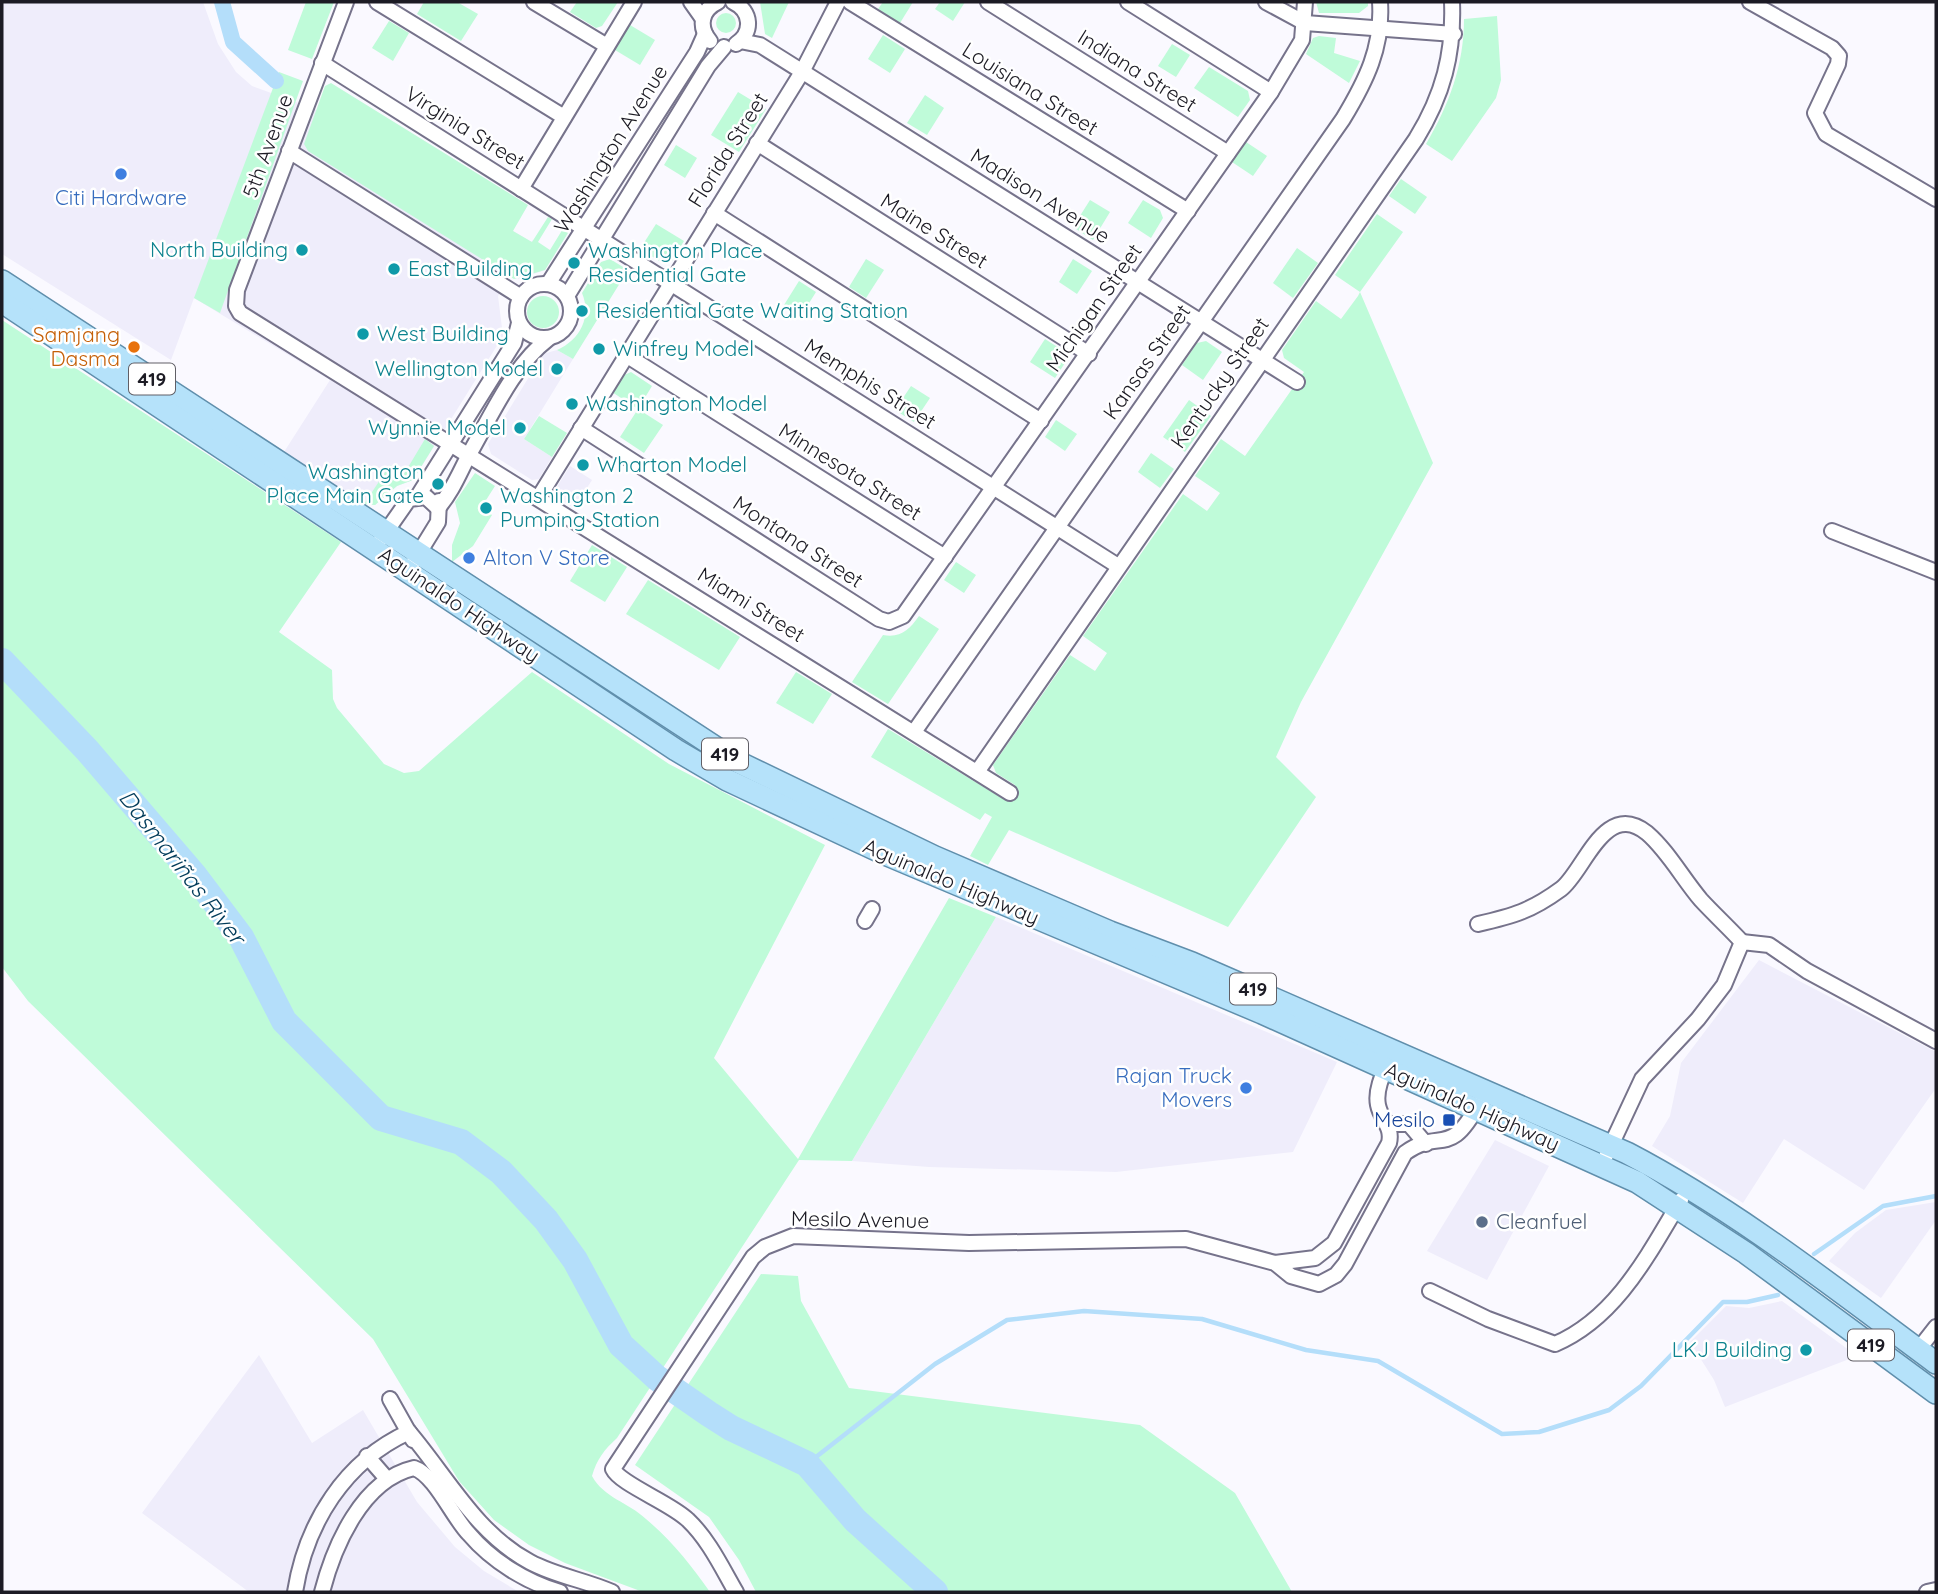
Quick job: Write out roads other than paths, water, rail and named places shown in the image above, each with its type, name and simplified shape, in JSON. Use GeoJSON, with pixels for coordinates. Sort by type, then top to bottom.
{"type":"FeatureCollection","features":[{"type":"Feature","properties":{"kind":"main road","name":"Aguinaldo Highway"},"geometry":{"type":"LineString","coordinates":[[2,281],[44,319],[413,563],[738,762],[890,845],[1390,1059],[1486,1090],[1611,1145],[1689,1187],[1761,1234],[1936,1363]]}},
{"type":"Feature","properties":{"kind":"main road","name":"Aguinaldo Highway"},"geometry":{"type":"LineString","coordinates":[[2,302],[44,319]]}},
{"type":"Feature","properties":{"kind":"main road","name":"Aguinaldo Highway"},"geometry":{"type":"LineString","coordinates":[[1390,1059],[1476,1110],[1637,1182],[1746,1253],[1936,1393]]}},
{"type":"Feature","properties":{"kind":"street","name":"5th Avenue"},"geometry":{"type":"LineString","coordinates":[[236,306],[237,290],[346,2]]}},
{"type":"Feature","properties":{"kind":"street"},"geometry":{"type":"LineString","coordinates":[[377,2],[564,117]]}},
{"type":"Feature","properties":{"kind":"street"},"geometry":{"type":"LineString","coordinates":[[534,2],[607,46]]}},
{"type":"Feature","properties":{"kind":"street"},"geometry":{"type":"LineString","coordinates":[[521,189],[634,2]]}},
{"type":"Feature","properties":{"kind":"street"},"geometry":{"type":"LineString","coordinates":[[715,3],[692,2],[716,45],[724,47],[744,35],[739,4]]}},
{"type":"Feature","properties":{"kind":"street","name":"Florida Street"},"geometry":{"type":"LineString","coordinates":[[539,497],[802,72],[838,2]]}},
{"type":"Feature","properties":{"kind":"street","name":"Louisiana Street"},"geometry":{"type":"LineString","coordinates":[[850,2],[1188,212]]}},
{"type":"Feature","properties":{"kind":"street","name":"Indiana Street"},"geometry":{"type":"LineString","coordinates":[[988,2],[1228,153]]}},
{"type":"Feature","properties":{"kind":"street"},"geometry":{"type":"LineString","coordinates":[[1128,2],[1271,92]]}},
{"type":"Feature","properties":{"kind":"street"},"geometry":{"type":"LineString","coordinates":[[1266,2],[1305,23],[1454,34]]}},
{"type":"Feature","properties":{"kind":"street","name":"Michigan Street"},"geometry":{"type":"LineString","coordinates":[[889,622],[903,616],[945,558],[1271,92],[1293,57],[1305,23],[1305,2]]}},
{"type":"Feature","properties":{"kind":"street","name":"Kansas Street"},"geometry":{"type":"LineString","coordinates":[[914,732],[1343,119],[1372,64],[1382,29],[1380,2]]}},
{"type":"Feature","properties":{"kind":"street","name":"Kentucky Street"},"geometry":{"type":"LineString","coordinates":[[977,772],[1423,128],[1446,76],[1454,34],[1452,2]]}},
{"type":"Feature","properties":{"kind":"street"},"geometry":{"type":"LineString","coordinates":[[1750,2],[1832,48],[1839,56],[1838,64],[1815,113],[1826,134],[1936,200]]}},
{"type":"Feature","properties":{"kind":"street","name":"Washington Avenue"},"geometry":{"type":"LineString","coordinates":[[548,284],[697,52],[715,3]]}},
{"type":"Feature","properties":{"kind":"street","name":"Madison Avenue"},"geometry":{"type":"LineString","coordinates":[[744,35],[1297,382]]}},
{"type":"Feature","properties":{"kind":"street","name":"Washington Avenue"},"geometry":{"type":"LineString","coordinates":[[567,296],[708,66],[724,47]]}},
{"type":"Feature","properties":{"kind":"street","name":"Virginia Street"},"geometry":{"type":"LineString","coordinates":[[322,63],[600,239]]}},
{"type":"Feature","properties":{"kind":"street","name":"Maine Street"},"geometry":{"type":"LineString","coordinates":[[757,143],[1089,354]]}},
{"type":"Feature","properties":{"kind":"street"},"geometry":{"type":"LineString","coordinates":[[289,151],[521,297]]}},
{"type":"Feature","properties":{"kind":"street"},"geometry":{"type":"LineString","coordinates":[[713,213],[1041,421]]}},
{"type":"Feature","properties":{"kind":"street","name":"Memphis Street"},"geometry":{"type":"LineString","coordinates":[[600,239],[1118,566]]}},
{"type":"Feature","properties":{"kind":"street"},"geometry":{"type":"LineString","coordinates":[[380,541],[405,502],[418,496],[514,344],[521,297],[533,287],[548,284],[567,296],[572,314],[569,323],[564,330],[530,353],[470,453],[445,487],[438,508],[438,522],[413,563]]}},
{"type":"Feature","properties":{"kind":"street","name":"Miami Street"},"geometry":{"type":"LineString","coordinates":[[236,306],[247,318],[470,453],[1010,793]]}},
{"type":"Feature","properties":{"kind":"street"},"geometry":{"type":"LineString","coordinates":[[519,323],[531,335],[548,339]]}},
{"type":"Feature","properties":{"kind":"street","name":"Minnesota Street"},"geometry":{"type":"LineString","coordinates":[[626,355],[945,558]]}},
{"type":"Feature","properties":{"kind":"street","name":"Montana Street"},"geometry":{"type":"LineString","coordinates":[[581,428],[889,622]]}},
{"type":"Feature","properties":{"kind":"street"},"geometry":{"type":"LineString","coordinates":[[438,508],[454,487],[470,453]]}},
{"type":"Feature","properties":{"kind":"street"},"geometry":{"type":"LineString","coordinates":[[418,496],[430,499],[438,508]]}},
{"type":"Feature","properties":{"kind":"street"},"geometry":{"type":"LineString","coordinates":[[1832,531],[1936,572]]}},
{"type":"Feature","properties":{"kind":"street"},"geometry":{"type":"LineString","coordinates":[[1478,924],[1525,913],[1564,887],[1589,849],[1611,828],[1628,825],[1646,832],[1701,899],[1742,942],[1769,945],[1807,971],[1936,1041]]}},
{"type":"Feature","properties":{"kind":"street"},"geometry":{"type":"LineString","coordinates":[[1601,1165],[1642,1079],[1724,985],[1742,942]]}},
{"type":"Feature","properties":{"kind":"street","name":"Mesilo Avenue"},"geometry":{"type":"LineString","coordinates":[[1275,1263],[1315,1258],[1324,1254],[1334,1243],[1389,1143],[1388,1124],[1378,1105],[1378,1090],[1390,1059]]}},
{"type":"Feature","properties":{"kind":"street","name":"Mesilo Avenue"},"geometry":{"type":"LineString","coordinates":[[736,1592],[708,1545],[689,1520],[665,1501],[620,1478],[614,1472],[628,1446],[748,1266],[765,1247],[793,1236],[969,1243],[1186,1239],[1275,1263],[1301,1281],[1319,1284],[1336,1275],[1345,1264],[1405,1153],[1426,1144],[1453,1139],[1466,1127],[1486,1090]]}},
{"type":"Feature","properties":{"kind":"street"},"geometry":{"type":"LineString","coordinates":[[1388,1124],[1409,1124],[1426,1144]]}},
{"type":"Feature","properties":{"kind":"street"},"geometry":{"type":"LineString","coordinates":[[1376,1168],[1391,1177]]}},
{"type":"Feature","properties":{"kind":"street"},"geometry":{"type":"LineString","coordinates":[[1430,1291],[1500,1324],[1555,1344],[1573,1336],[1601,1314],[1646,1258],[1689,1187]]}},
{"type":"Feature","properties":{"kind":"street"},"geometry":{"type":"LineString","coordinates":[[1918,1350],[1936,1327]]}},
{"type":"Feature","properties":{"kind":"street"},"geometry":{"type":"LineString","coordinates":[[390,1399],[410,1432],[471,1514],[504,1545],[530,1562],[611,1592]]}},
{"type":"Feature","properties":{"kind":"street"},"geometry":{"type":"LineString","coordinates":[[295,1592],[306,1548],[336,1490],[367,1456],[410,1432]]}},
{"type":"Feature","properties":{"kind":"street"},"geometry":{"type":"LineString","coordinates":[[410,1432],[428,1477],[468,1534],[494,1559],[522,1576],[559,1592]]}},
{"type":"Feature","properties":{"kind":"street"},"geometry":{"type":"LineString","coordinates":[[367,1456],[387,1479]]}},
{"type":"Feature","properties":{"kind":"street"},"geometry":{"type":"LineString","coordinates":[[323,1592],[330,1565],[349,1526],[373,1491],[387,1479],[414,1468],[428,1477]]}},
{"type":"Feature","properties":{"kind":"street"},"geometry":{"type":"LineString","coordinates":[[1927,1592],[1936,1590]]}},
{"type":"Feature","properties":{"kind":"waterway"},"geometry":{"type":"LineString","coordinates":[[222,2],[233,42],[276,81]]}},
{"type":"Feature","properties":{"kind":"waterway","name":"Dasmariñas River"},"geometry":{"type":"LineString","coordinates":[[2,661],[87,750],[195,876],[241,937],[284,1021],[381,1118],[461,1142],[501,1172],[546,1220],[575,1260],[621,1345],[657,1378],[709,1414],[731,1428],[807,1464],[855,1520],[935,1592]]}},
{"type":"Feature","properties":{"kind":"waterway"},"geometry":{"type":"LineString","coordinates":[[1814,1254],[1883,1206],[1936,1196]]}},
{"type":"Feature","properties":{"kind":"waterway"},"geometry":{"type":"LineString","coordinates":[[807,1464],[935,1364],[1007,1320],[1084,1311],[1202,1319],[1306,1350],[1378,1361],[1502,1434],[1539,1432],[1609,1410],[1641,1386],[1723,1302],[1747,1302],[1778,1295]]}},
{"type":"Feature","properties":{"kind":"place","name":"Citi Hardware"},"geometry":{"type":"Point","coordinates":[121,174]}},
{"type":"Feature","properties":{"kind":"place","name":"North Building"},"geometry":{"type":"Point","coordinates":[302,250]}},
{"type":"Feature","properties":{"kind":"place","name":"Washington Place Residential Gate"},"geometry":{"type":"Point","coordinates":[574,263]}},
{"type":"Feature","properties":{"kind":"place","name":"East Building"},"geometry":{"type":"Point","coordinates":[394,269]}},
{"type":"Feature","properties":{"kind":"place","name":"Residential Gate Waiting Station"},"geometry":{"type":"Point","coordinates":[582,311]}},
{"type":"Feature","properties":{"kind":"place","name":"West Building"},"geometry":{"type":"Point","coordinates":[363,334]}},
{"type":"Feature","properties":{"kind":"place","name":"Samjang Dasma"},"geometry":{"type":"Point","coordinates":[134,347]}},
{"type":"Feature","properties":{"kind":"place","name":"Winfrey Model"},"geometry":{"type":"Point","coordinates":[599,349]}},
{"type":"Feature","properties":{"kind":"place","name":"Wellington Model"},"geometry":{"type":"Point","coordinates":[557,369]}},
{"type":"Feature","properties":{"kind":"place","name":"Washington Model"},"geometry":{"type":"Point","coordinates":[572,404]}},
{"type":"Feature","properties":{"kind":"place","name":"Wynnie Model"},"geometry":{"type":"Point","coordinates":[520,428]}},
{"type":"Feature","properties":{"kind":"place","name":"Wharton Model"},"geometry":{"type":"Point","coordinates":[583,465]}},
{"type":"Feature","properties":{"kind":"place","name":"Washington Place Main Gate"},"geometry":{"type":"Point","coordinates":[438,484]}},
{"type":"Feature","properties":{"kind":"place","name":"Washington 2 Pumping Station"},"geometry":{"type":"Point","coordinates":[486,508]}},
{"type":"Feature","properties":{"kind":"place","name":"Alton V Store"},"geometry":{"type":"Point","coordinates":[469,558]}},
{"type":"Feature","properties":{"kind":"place","name":"Rajan Truck Movers"},"geometry":{"type":"Point","coordinates":[1246,1088]}},
{"type":"Feature","properties":{"kind":"place","name":"Mesilo"},"geometry":{"type":"Point","coordinates":[1449,1120]}},
{"type":"Feature","properties":{"kind":"place","name":"Cleanfuel"},"geometry":{"type":"Point","coordinates":[1482,1222]}},
{"type":"Feature","properties":{"kind":"place","name":"LKJ Building"},"geometry":{"type":"Point","coordinates":[1806,1350]}}]}
